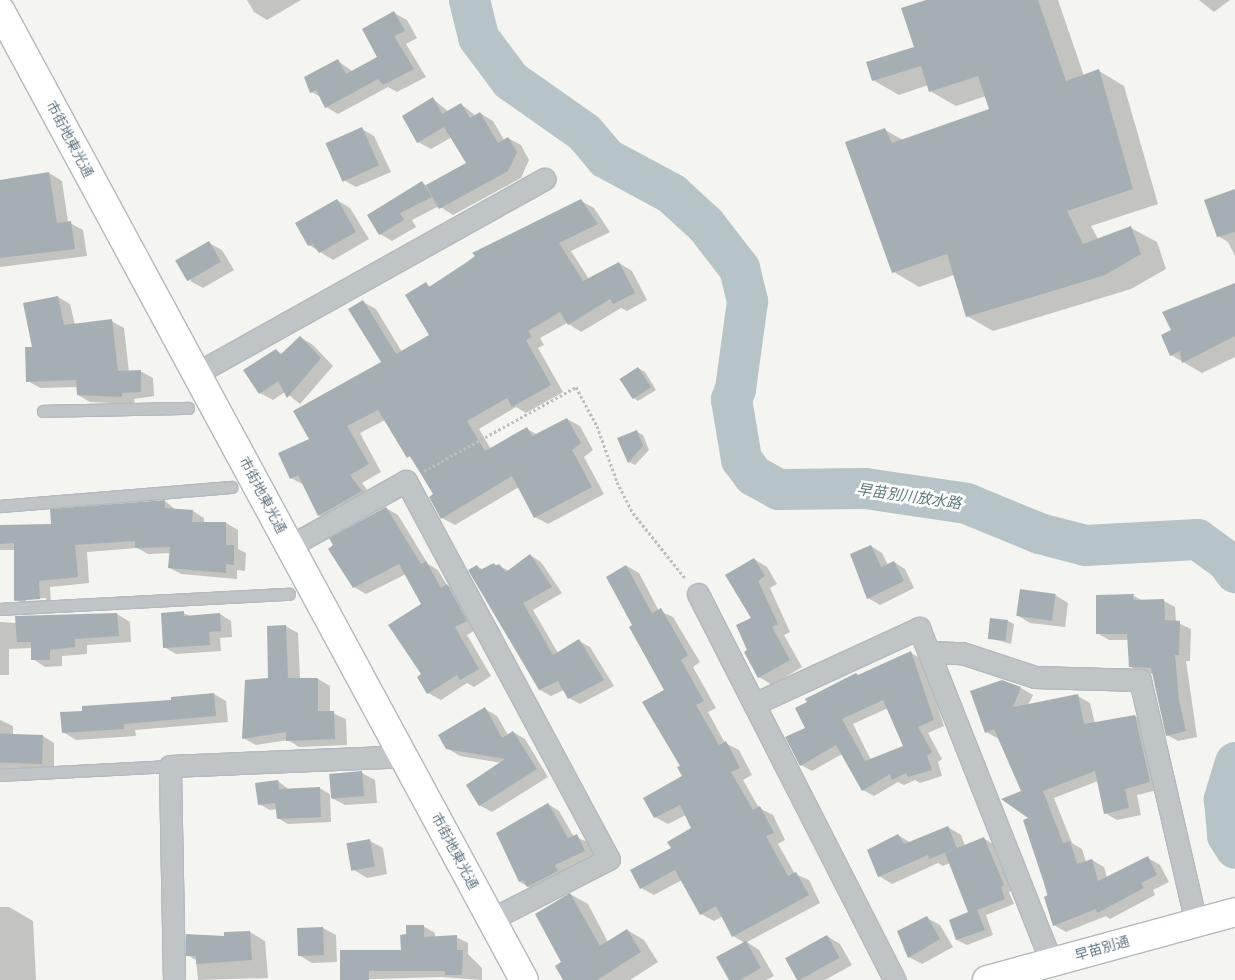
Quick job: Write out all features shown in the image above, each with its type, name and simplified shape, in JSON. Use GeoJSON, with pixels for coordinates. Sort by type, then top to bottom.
{"type":"FeatureCollection","features":[{"type":"Feature","properties":{"kind":"street","name":"市街地東光通"},"geometry":{"type":"LineString","coordinates":[[0,10],[524,980]]}},
{"type":"Feature","properties":{"kind":"street"},"geometry":{"type":"LineString","coordinates":[[197,373],[544,179]]}},
{"type":"Feature","properties":{"kind":"street"},"geometry":{"type":"LineString","coordinates":[[290,546],[406,481],[609,859],[492,919]]}},
{"type":"Feature","properties":{"kind":"street"},"geometry":{"type":"LineString","coordinates":[[698,594],[895,980]]}},
{"type":"Feature","properties":{"kind":"street"},"geometry":{"type":"LineString","coordinates":[[754,704],[919,628],[1051,962]]}},
{"type":"Feature","properties":{"kind":"street"},"geometry":{"type":"LineString","coordinates":[[929,652],[962,653],[1035,677],[1140,680],[1217,916]]}},
{"type":"Feature","properties":{"kind":"street"},"geometry":{"type":"LineString","coordinates":[[174,980],[170,766],[404,756]]}},
{"type":"Feature","properties":{"kind":"street","name":"早苗別通"},"geometry":{"type":"LineString","coordinates":[[986,980],[1217,916]]}},
{"type":"Feature","properties":{"kind":"lane"},"geometry":{"type":"LineString","coordinates":[[43,411],[188,408]]}},
{"type":"Feature","properties":{"kind":"lane"},"geometry":{"type":"LineString","coordinates":[[0,506],[231,487]]}},
{"type":"Feature","properties":{"kind":"lane"},"geometry":{"type":"LineString","coordinates":[[0,610],[289,594]]}},
{"type":"Feature","properties":{"kind":"lane"},"geometry":{"type":"LineString","coordinates":[[0,775],[170,766]]}},
{"type":"Feature","properties":{"kind":"path"},"geometry":{"type":"LineString","coordinates":[[406,481],[576,386],[596,426],[617,482],[633,513],[698,594]]}},
{"type":"Feature","properties":{"kind":"building"},"geometry":{"type":"Polygon","coordinates":[[[926,0],[1038,0],[1066,81],[1099,69],[1133,189],[1067,211],[1083,244],[1131,226],[1141,254],[1105,275],[966,317],[947,254],[892,273],[845,142],[885,128],[892,143],[989,109],[978,76],[929,92],[921,66],[872,81],[866,62],[914,47],[901,8],[926,0]]]}},
{"type":"Feature","properties":{"kind":"building"},"geometry":{"type":"Polygon","coordinates":[[[394,11],[405,31],[394,36],[414,69],[383,85],[378,79],[325,108],[316,90],[310,93],[304,77],[338,59],[346,74],[377,57],[362,29],[394,11]]]}},
{"type":"Feature","properties":{"kind":"building"},"geometry":{"type":"Polygon","coordinates":[[[433,97],[442,114],[461,103],[470,118],[480,112],[498,143],[508,137],[517,152],[508,171],[439,209],[426,185],[466,163],[444,127],[417,143],[402,116],[433,97]]]}},
{"type":"Feature","properties":{"kind":"building"},"geometry":{"type":"Polygon","coordinates":[[[362,127],[379,165],[343,182],[325,143],[362,127]]]}},
{"type":"Feature","properties":{"kind":"building"},"geometry":{"type":"Polygon","coordinates":[[[49,172],[57,223],[71,221],[75,249],[0,258],[0,180],[49,172]]]}},
{"type":"Feature","properties":{"kind":"building"},"geometry":{"type":"Polygon","coordinates":[[[422,181],[432,197],[400,213],[404,220],[379,235],[367,215],[422,181]]]}},
{"type":"Feature","properties":{"kind":"building"},"geometry":{"type":"Polygon","coordinates":[[[1235,189],[1235,232],[1217,237],[1204,200],[1235,189]]]}},
{"type":"Feature","properties":{"kind":"building"},"geometry":{"type":"Polygon","coordinates":[[[337,199],[356,232],[319,253],[313,244],[308,246],[295,223],[337,199]]]}},
{"type":"Feature","properties":{"kind":"building"},"geometry":{"type":"Polygon","coordinates":[[[581,199],[598,224],[559,243],[583,281],[619,262],[635,293],[613,304],[610,299],[568,325],[560,312],[528,331],[532,337],[526,340],[551,385],[512,407],[507,398],[467,421],[485,451],[527,427],[532,436],[567,418],[581,443],[572,450],[592,487],[534,518],[512,476],[441,519],[429,497],[433,494],[410,456],[407,458],[378,410],[347,426],[369,464],[350,475],[362,491],[318,516],[298,475],[290,479],[278,453],[309,439],[293,411],[381,362],[348,309],[363,300],[396,354],[429,335],[405,295],[426,282],[429,287],[475,256],[472,253],[581,199]]]}},
{"type":"Feature","properties":{"kind":"building"},"geometry":{"type":"Polygon","coordinates":[[[209,241],[221,262],[187,281],[175,260],[209,241]]]}},
{"type":"Feature","properties":{"kind":"building"},"geometry":{"type":"Polygon","coordinates":[[[1235,283],[1235,336],[1182,363],[1180,351],[1170,356],[1161,335],[1171,330],[1162,312],[1235,283]]]}},
{"type":"Feature","properties":{"kind":"building"},"geometry":{"type":"Polygon","coordinates":[[[58,296],[64,325],[112,319],[118,371],[141,370],[141,392],[122,393],[122,397],[77,395],[76,380],[26,382],[25,347],[32,347],[23,303],[58,296]]]}},
{"type":"Feature","properties":{"kind":"building"},"geometry":{"type":"Polygon","coordinates":[[[300,336],[321,358],[287,398],[278,381],[259,394],[243,370],[276,349],[280,355],[300,336]]]}},
{"type":"Feature","properties":{"kind":"building"},"geometry":{"type":"Polygon","coordinates":[[[638,367],[651,387],[633,399],[620,379],[638,367]]]}},
{"type":"Feature","properties":{"kind":"building"},"geometry":{"type":"Polygon","coordinates":[[[637,430],[643,446],[628,463],[617,438],[637,430]]]}},
{"type":"Feature","properties":{"kind":"building"},"geometry":{"type":"Polygon","coordinates":[[[165,500],[165,508],[193,510],[192,522],[226,522],[226,545],[234,545],[234,565],[226,564],[226,573],[168,568],[170,547],[135,548],[135,541],[75,545],[78,577],[39,581],[40,599],[14,601],[14,543],[0,544],[0,525],[51,524],[50,509],[165,500]]]}},
{"type":"Feature","properties":{"kind":"building"},"geometry":{"type":"Polygon","coordinates":[[[386,507],[421,564],[426,561],[441,588],[447,584],[467,621],[455,627],[479,669],[460,680],[457,675],[427,694],[417,677],[421,674],[388,625],[421,604],[399,564],[353,588],[328,549],[333,545],[329,538],[386,507]]]}},
{"type":"Feature","properties":{"kind":"building"},"geometry":{"type":"Polygon","coordinates":[[[871,545],[881,567],[894,561],[904,581],[867,599],[850,554],[871,545]]]}},
{"type":"Feature","properties":{"kind":"building"},"geometry":{"type":"Polygon","coordinates":[[[530,554],[552,587],[523,603],[553,655],[579,639],[604,680],[568,699],[558,681],[539,690],[468,570],[477,565],[480,570],[494,563],[495,566],[499,564],[506,572],[530,554]]]}},
{"type":"Feature","properties":{"kind":"building"},"geometry":{"type":"Polygon","coordinates":[[[754,558],[765,576],[758,581],[778,624],[772,627],[790,660],[758,678],[744,652],[747,650],[736,625],[751,618],[725,575],[754,558]]]}},
{"type":"Feature","properties":{"kind":"building"},"geometry":{"type":"Polygon","coordinates":[[[626,565],[652,613],[661,608],[688,655],[681,660],[704,701],[696,705],[719,745],[726,741],[740,768],[731,772],[753,810],[760,806],[774,833],[766,836],[788,876],[796,872],[809,895],[732,937],[716,906],[700,915],[675,870],[640,889],[630,870],[671,848],[667,842],[691,828],[680,805],[654,818],[643,798],[682,776],[677,767],[680,766],[642,702],[664,690],[629,627],[632,625],[606,577],[626,565]]]}},
{"type":"Feature","properties":{"kind":"building"},"geometry":{"type":"Polygon","coordinates":[[[1020,589],[1056,594],[1052,621],[1016,616],[1020,589]]]}},
{"type":"Feature","properties":{"kind":"building"},"geometry":{"type":"Polygon","coordinates":[[[1134,594],[1133,600],[1164,599],[1165,620],[1180,621],[1179,655],[1175,655],[1179,701],[1186,731],[1166,736],[1151,668],[1129,667],[1127,634],[1096,634],[1096,595],[1134,594]]]}},
{"type":"Feature","properties":{"kind":"building"},"geometry":{"type":"Polygon","coordinates":[[[184,611],[184,616],[220,613],[221,631],[209,632],[210,645],[163,648],[161,613],[184,611]]]}},
{"type":"Feature","properties":{"kind":"building"},"geometry":{"type":"Polygon","coordinates":[[[117,613],[119,636],[75,639],[75,647],[50,650],[50,660],[31,660],[31,642],[17,642],[15,616],[117,613]]]}},
{"type":"Feature","properties":{"kind":"building"},"geometry":{"type":"Polygon","coordinates":[[[990,618],[1008,620],[1006,641],[988,639],[990,618]]]}},
{"type":"Feature","properties":{"kind":"building"},"geometry":{"type":"Polygon","coordinates":[[[286,625],[288,678],[318,678],[318,711],[334,711],[335,739],[286,741],[286,732],[242,739],[245,680],[268,678],[267,626],[286,625]]]}},
{"type":"Feature","properties":{"kind":"building"},"geometry":{"type":"Polygon","coordinates":[[[911,651],[934,720],[918,727],[932,752],[927,756],[932,770],[908,777],[906,773],[892,780],[890,774],[862,791],[836,745],[800,766],[785,737],[805,728],[795,708],[807,702],[805,699],[856,673],[858,675],[911,651]],[[883,700],[842,719],[865,761],[903,746],[883,700]]]}},
{"type":"Feature","properties":{"kind":"building"},"geometry":{"type":"Polygon","coordinates":[[[1002,680],[1021,687],[1013,707],[1078,694],[1084,724],[1135,715],[1150,782],[1125,789],[1129,808],[1104,814],[1095,771],[1043,791],[1063,843],[1070,841],[1077,864],[1092,859],[1098,881],[1148,856],[1157,875],[1141,883],[1144,888],[1097,913],[1096,909],[1053,926],[1044,897],[1048,895],[1023,820],[1028,818],[1001,799],[1021,791],[994,729],[985,733],[970,691],[1002,680]]]}},
{"type":"Feature","properties":{"kind":"building"},"geometry":{"type":"Polygon","coordinates":[[[214,693],[216,716],[124,724],[124,729],[62,733],[60,712],[82,711],[82,706],[171,700],[171,697],[214,693]]]}},
{"type":"Feature","properties":{"kind":"building"},"geometry":{"type":"Polygon","coordinates":[[[485,707],[502,738],[513,731],[537,769],[479,806],[466,785],[505,759],[446,749],[438,735],[485,707]]]}},
{"type":"Feature","properties":{"kind":"building"},"geometry":{"type":"Polygon","coordinates":[[[0,733],[43,735],[42,764],[0,763],[0,733]]]}},
{"type":"Feature","properties":{"kind":"building"},"geometry":{"type":"Polygon","coordinates":[[[362,771],[364,796],[331,799],[329,774],[362,771]]]}},
{"type":"Feature","properties":{"kind":"building"},"geometry":{"type":"Polygon","coordinates":[[[278,780],[279,789],[320,787],[321,817],[277,819],[275,803],[258,805],[255,783],[278,780]]]}},
{"type":"Feature","properties":{"kind":"building"},"geometry":{"type":"Polygon","coordinates":[[[548,803],[568,838],[577,834],[585,851],[555,865],[558,871],[527,887],[523,880],[519,882],[496,833],[548,803]]]}},
{"type":"Feature","properties":{"kind":"building"},"geometry":{"type":"Polygon","coordinates":[[[948,826],[957,848],[929,859],[928,855],[878,877],[867,850],[898,834],[904,844],[948,826]]]}},
{"type":"Feature","properties":{"kind":"building"},"geometry":{"type":"Polygon","coordinates":[[[984,837],[1004,885],[1001,887],[1005,899],[977,910],[985,930],[956,940],[949,920],[968,912],[945,853],[984,837]]]}},
{"type":"Feature","properties":{"kind":"building"},"geometry":{"type":"Polygon","coordinates":[[[370,839],[375,867],[351,871],[346,843],[370,839]]]}},
{"type":"Feature","properties":{"kind":"building"},"geometry":{"type":"Polygon","coordinates":[[[570,893],[600,946],[627,929],[641,952],[597,980],[563,980],[555,966],[561,962],[535,914],[570,893]]]}},
{"type":"Feature","properties":{"kind":"building"},"geometry":{"type":"Polygon","coordinates":[[[927,916],[940,939],[908,958],[897,931],[927,916]]]}},
{"type":"Feature","properties":{"kind":"building"},"geometry":{"type":"Polygon","coordinates":[[[406,925],[424,925],[424,937],[457,935],[457,950],[463,950],[462,975],[445,975],[445,971],[369,971],[369,980],[340,980],[340,950],[401,950],[400,935],[406,934],[406,925]]]}},
{"type":"Feature","properties":{"kind":"building"},"geometry":{"type":"Polygon","coordinates":[[[323,927],[324,955],[298,956],[297,928],[323,927]]]}},
{"type":"Feature","properties":{"kind":"building"},"geometry":{"type":"Polygon","coordinates":[[[250,931],[252,960],[196,964],[196,956],[186,956],[186,934],[224,936],[224,932],[250,931]]]}},
{"type":"Feature","properties":{"kind":"building"},"geometry":{"type":"Polygon","coordinates":[[[827,935],[840,958],[799,980],[797,980],[785,958],[827,935]]]}},
{"type":"Feature","properties":{"kind":"building"},"geometry":{"type":"Polygon","coordinates":[[[746,941],[761,968],[740,980],[729,980],[716,957],[746,941]]]}},
{"type":"Feature","properties":{"kind":"waterway","name":"早苗別川放水路"},"geometry":{"type":"LineString","coordinates":[[469,0],[478,37],[510,80],[584,132],[606,158],[671,193],[705,224],[739,268],[747,301],[735,389],[731,399],[741,459],[753,475],[778,489],[865,488],[966,503],[1039,533],[1085,545],[1197,539],[1227,561],[1235,572]]}},
{"type":"Feature","properties":{"kind":"waterway","name":"早苗別川放水路"},"geometry":{"type":"LineString","coordinates":[[1235,762],[1224,799],[1227,835],[1235,848]]}}]}
